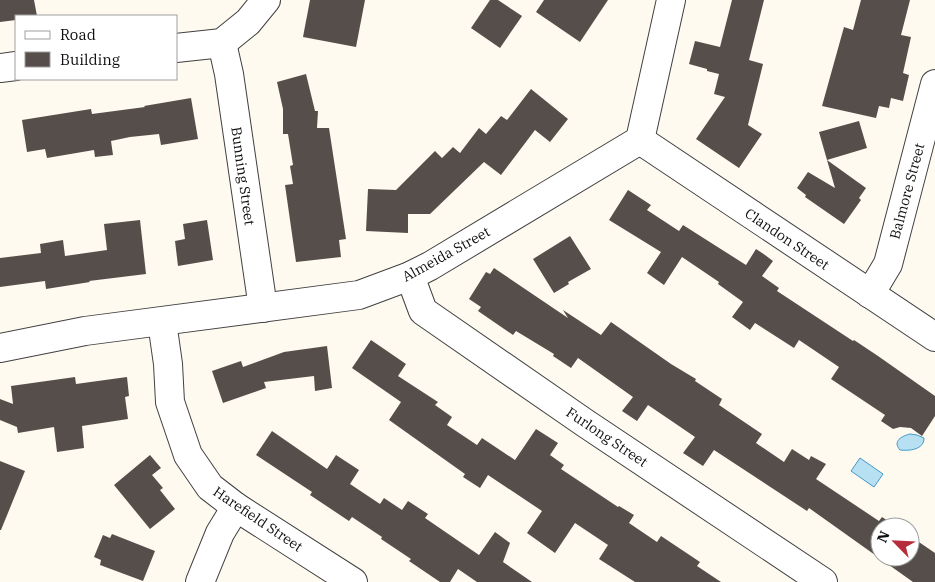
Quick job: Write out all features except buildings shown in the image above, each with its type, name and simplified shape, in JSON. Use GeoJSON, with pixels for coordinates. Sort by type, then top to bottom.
{"type":"FeatureCollection","features":[{"type":"Feature","properties":{"kind":"street"},"geometry":{"type":"LineString","coordinates":[[178,48],[222,43],[248,22],[266,0]]}},
{"type":"Feature","properties":{"kind":"street"},"geometry":{"type":"LineString","coordinates":[[640,140],[671,0]]}},
{"type":"Feature","properties":{"kind":"street","name":"Bunning Street"},"geometry":{"type":"LineString","coordinates":[[222,43],[229,74],[263,308]]}},
{"type":"Feature","properties":{"kind":"street"},"geometry":{"type":"LineString","coordinates":[[0,68],[15,66]]}},
{"type":"Feature","properties":{"kind":"street","name":"Balmore Street"},"geometry":{"type":"LineString","coordinates":[[870,294],[888,264],[935,84]]}},
{"type":"Feature","properties":{"kind":"street","name":"Almeida Street"},"geometry":{"type":"LineString","coordinates":[[0,348],[85,331],[359,295],[410,276],[430,266],[640,140]]}},
{"type":"Feature","properties":{"kind":"street","name":"Clandon Street"},"geometry":{"type":"LineString","coordinates":[[640,140],[935,338]]}},
{"type":"Feature","properties":{"kind":"street","name":"Furlong Street"},"geometry":{"type":"LineString","coordinates":[[410,276],[424,311],[585,423],[822,582]]}},
{"type":"Feature","properties":{"kind":"street","name":"Harefield Street"},"geometry":{"type":"LineString","coordinates":[[162,322],[168,364],[170,402],[188,455],[210,487],[236,507],[353,582]]}},
{"type":"Feature","properties":{"kind":"street"},"geometry":{"type":"LineString","coordinates":[[200,582],[220,533],[236,507]]}},
{"type":"Feature","properties":{"kind":"water"},"geometry":{"type":"Polygon","coordinates":[[[910,434],[924,438],[922,445],[912,450],[900,450],[897,444],[899,439],[910,434]]]}},
{"type":"Feature","properties":{"kind":"water"},"geometry":{"type":"Polygon","coordinates":[[[860,458],[883,474],[874,487],[851,471],[860,458]]]}}]}
